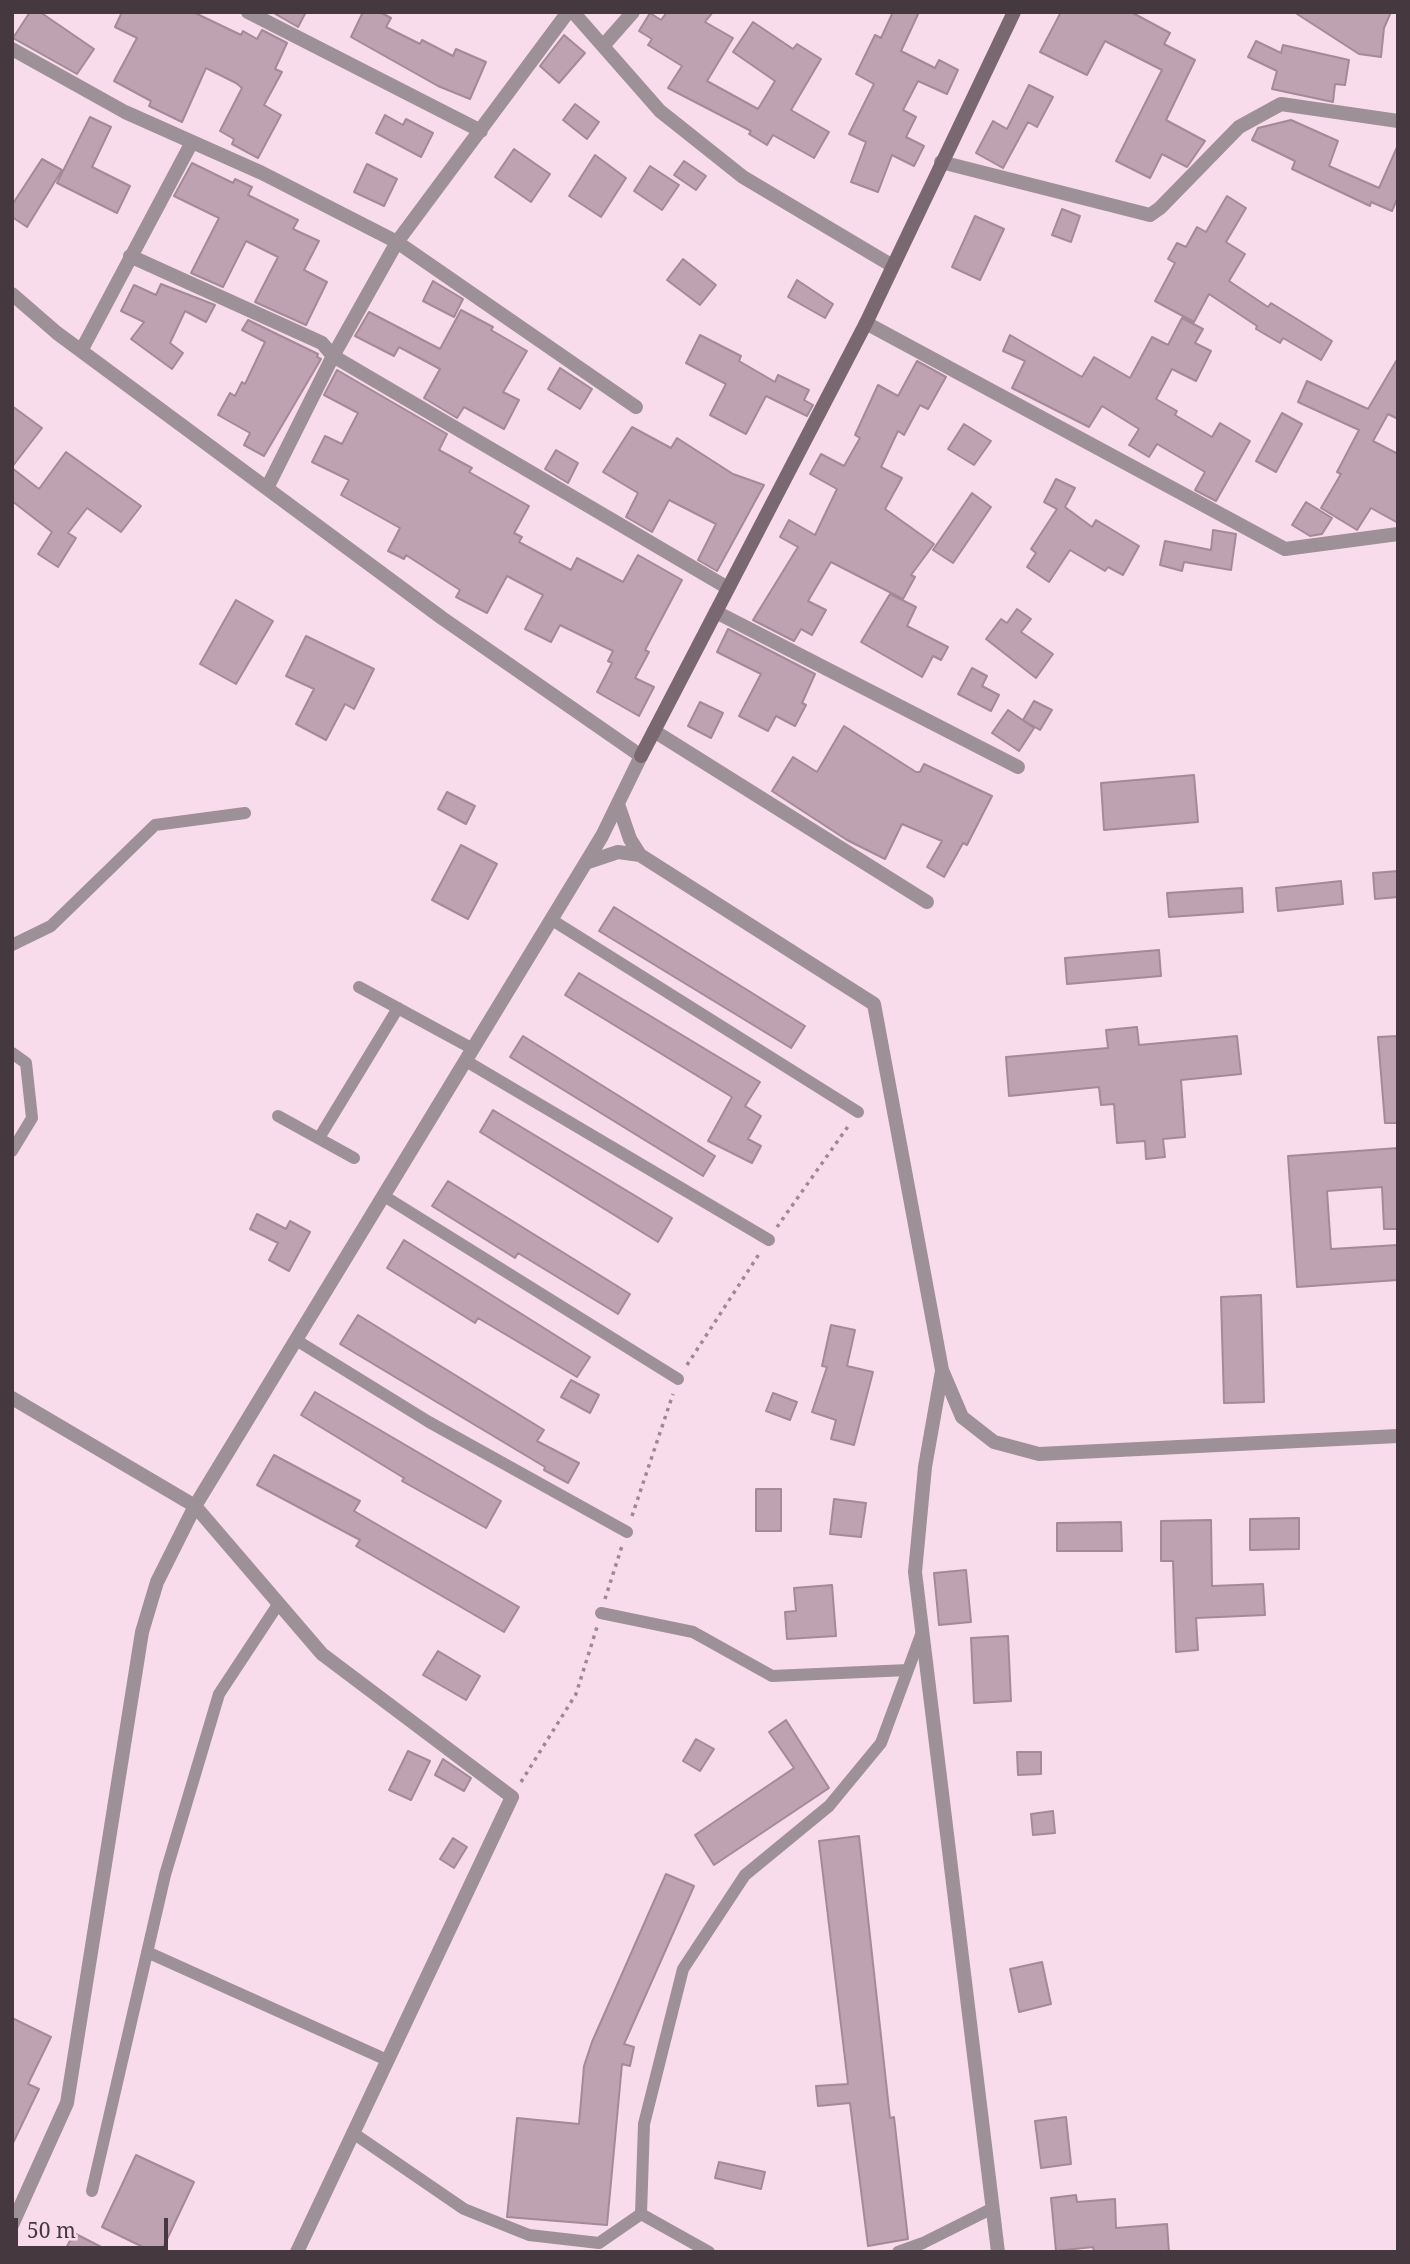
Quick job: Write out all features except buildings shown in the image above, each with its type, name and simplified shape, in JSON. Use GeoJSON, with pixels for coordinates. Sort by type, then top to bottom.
{"type":"FeatureCollection","features":[{"type":"Feature","properties":{"kind":"main road"},"geometry":{"type":"LineString","coordinates":[[641,756],[866,323],[891,265],[1014,12]]}},
{"type":"Feature","properties":{"kind":"street"},"geometry":{"type":"LineString","coordinates":[[248,12],[481,131]]}},
{"type":"Feature","properties":{"kind":"street"},"geometry":{"type":"LineString","coordinates":[[267,488],[333,356],[397,242],[570,12],[660,111],[743,177],[891,265]]}},
{"type":"Feature","properties":{"kind":"street"},"geometry":{"type":"LineString","coordinates":[[603,46],[633,12]]}},
{"type":"Feature","properties":{"kind":"street"},"geometry":{"type":"LineString","coordinates":[[12,49],[125,113],[262,173],[397,242],[636,407]]}},
{"type":"Feature","properties":{"kind":"street"},"geometry":{"type":"LineString","coordinates":[[941,162],[1150,215],[1239,127],[1281,104],[1398,121]]}},
{"type":"Feature","properties":{"kind":"street"},"geometry":{"type":"LineString","coordinates":[[82,351],[192,142]]}},
{"type":"Feature","properties":{"kind":"street"},"geometry":{"type":"LineString","coordinates":[[130,256],[322,343],[333,356],[728,588]]}},
{"type":"Feature","properties":{"kind":"street"},"geometry":{"type":"LineString","coordinates":[[12,294],[82,351],[442,618],[641,756],[586,863],[195,1506],[157,1582],[142,1632],[67,2103],[12,2224]]}},
{"type":"Feature","properties":{"kind":"street"},"geometry":{"type":"LineString","coordinates":[[866,323],[1285,549],[1398,534]]}},
{"type":"Feature","properties":{"kind":"street"},"geometry":{"type":"LineString","coordinates":[[716,612],[1018,767]]}},
{"type":"Feature","properties":{"kind":"street"},"geometry":{"type":"LineString","coordinates":[[654,731],[926,902]]}},
{"type":"Feature","properties":{"kind":"street"},"geometry":{"type":"LineString","coordinates":[[618,804],[630,839],[640,855]]}},
{"type":"Feature","properties":{"kind":"street"},"geometry":{"type":"LineString","coordinates":[[586,863],[618,852],[640,855],[874,1004],[942,1370],[961,1417],[994,1443],[1039,1454],[1398,1436]]}},
{"type":"Feature","properties":{"kind":"street"},"geometry":{"type":"LineString","coordinates":[[942,1370],[925,1466],[915,1572],[998,2252]]}},
{"type":"Feature","properties":{"kind":"street"},"geometry":{"type":"LineString","coordinates":[[12,1398],[195,1506],[322,1654],[512,1797],[298,2252]]}},
{"type":"Feature","properties":{"kind":"lane"},"geometry":{"type":"LineString","coordinates":[[12,945],[51,926],[155,825],[244,813]]}},
{"type":"Feature","properties":{"kind":"lane"},"geometry":{"type":"LineString","coordinates":[[552,920],[859,1112]]}},
{"type":"Feature","properties":{"kind":"lane"},"geometry":{"type":"LineString","coordinates":[[359,987],[769,1240]]}},
{"type":"Feature","properties":{"kind":"lane"},"geometry":{"type":"LineString","coordinates":[[318,1138],[398,1009]]}},
{"type":"Feature","properties":{"kind":"lane"},"geometry":{"type":"LineString","coordinates":[[12,1053],[26,1063],[32,1118],[12,1151]]}},
{"type":"Feature","properties":{"kind":"lane"},"geometry":{"type":"LineString","coordinates":[[278,1116],[354,1158]]}},
{"type":"Feature","properties":{"kind":"lane"},"geometry":{"type":"LineString","coordinates":[[384,1196],[678,1379]]}},
{"type":"Feature","properties":{"kind":"lane"},"geometry":{"type":"LineString","coordinates":[[296,1340],[429,1422],[627,1532]]}},
{"type":"Feature","properties":{"kind":"lane"},"geometry":{"type":"LineString","coordinates":[[92,2191],[165,1875],[219,1693],[279,1603]]}},
{"type":"Feature","properties":{"kind":"lane"},"geometry":{"type":"LineString","coordinates":[[601,1613],[693,1632],[772,1676],[908,1670]]}},
{"type":"Feature","properties":{"kind":"lane"},"geometry":{"type":"LineString","coordinates":[[353,2133],[464,2209],[529,2235],[598,2248],[641,2214],[644,2124],[683,1969],[745,1875],[829,1806],[881,1743],[922,1632]]}},
{"type":"Feature","properties":{"kind":"lane"},"geometry":{"type":"LineString","coordinates":[[147,1952],[387,2060]]}},
{"type":"Feature","properties":{"kind":"lane"},"geometry":{"type":"LineString","coordinates":[[898,2252],[923,2243],[993,2208]]}},
{"type":"Feature","properties":{"kind":"lane"},"geometry":{"type":"LineString","coordinates":[[641,2214],[709,2252]]}},
{"type":"Feature","properties":{"kind":"path"},"geometry":{"type":"LineString","coordinates":[[512,1797],[576,1694],[678,1379],[769,1240],[859,1112]]}}]}
